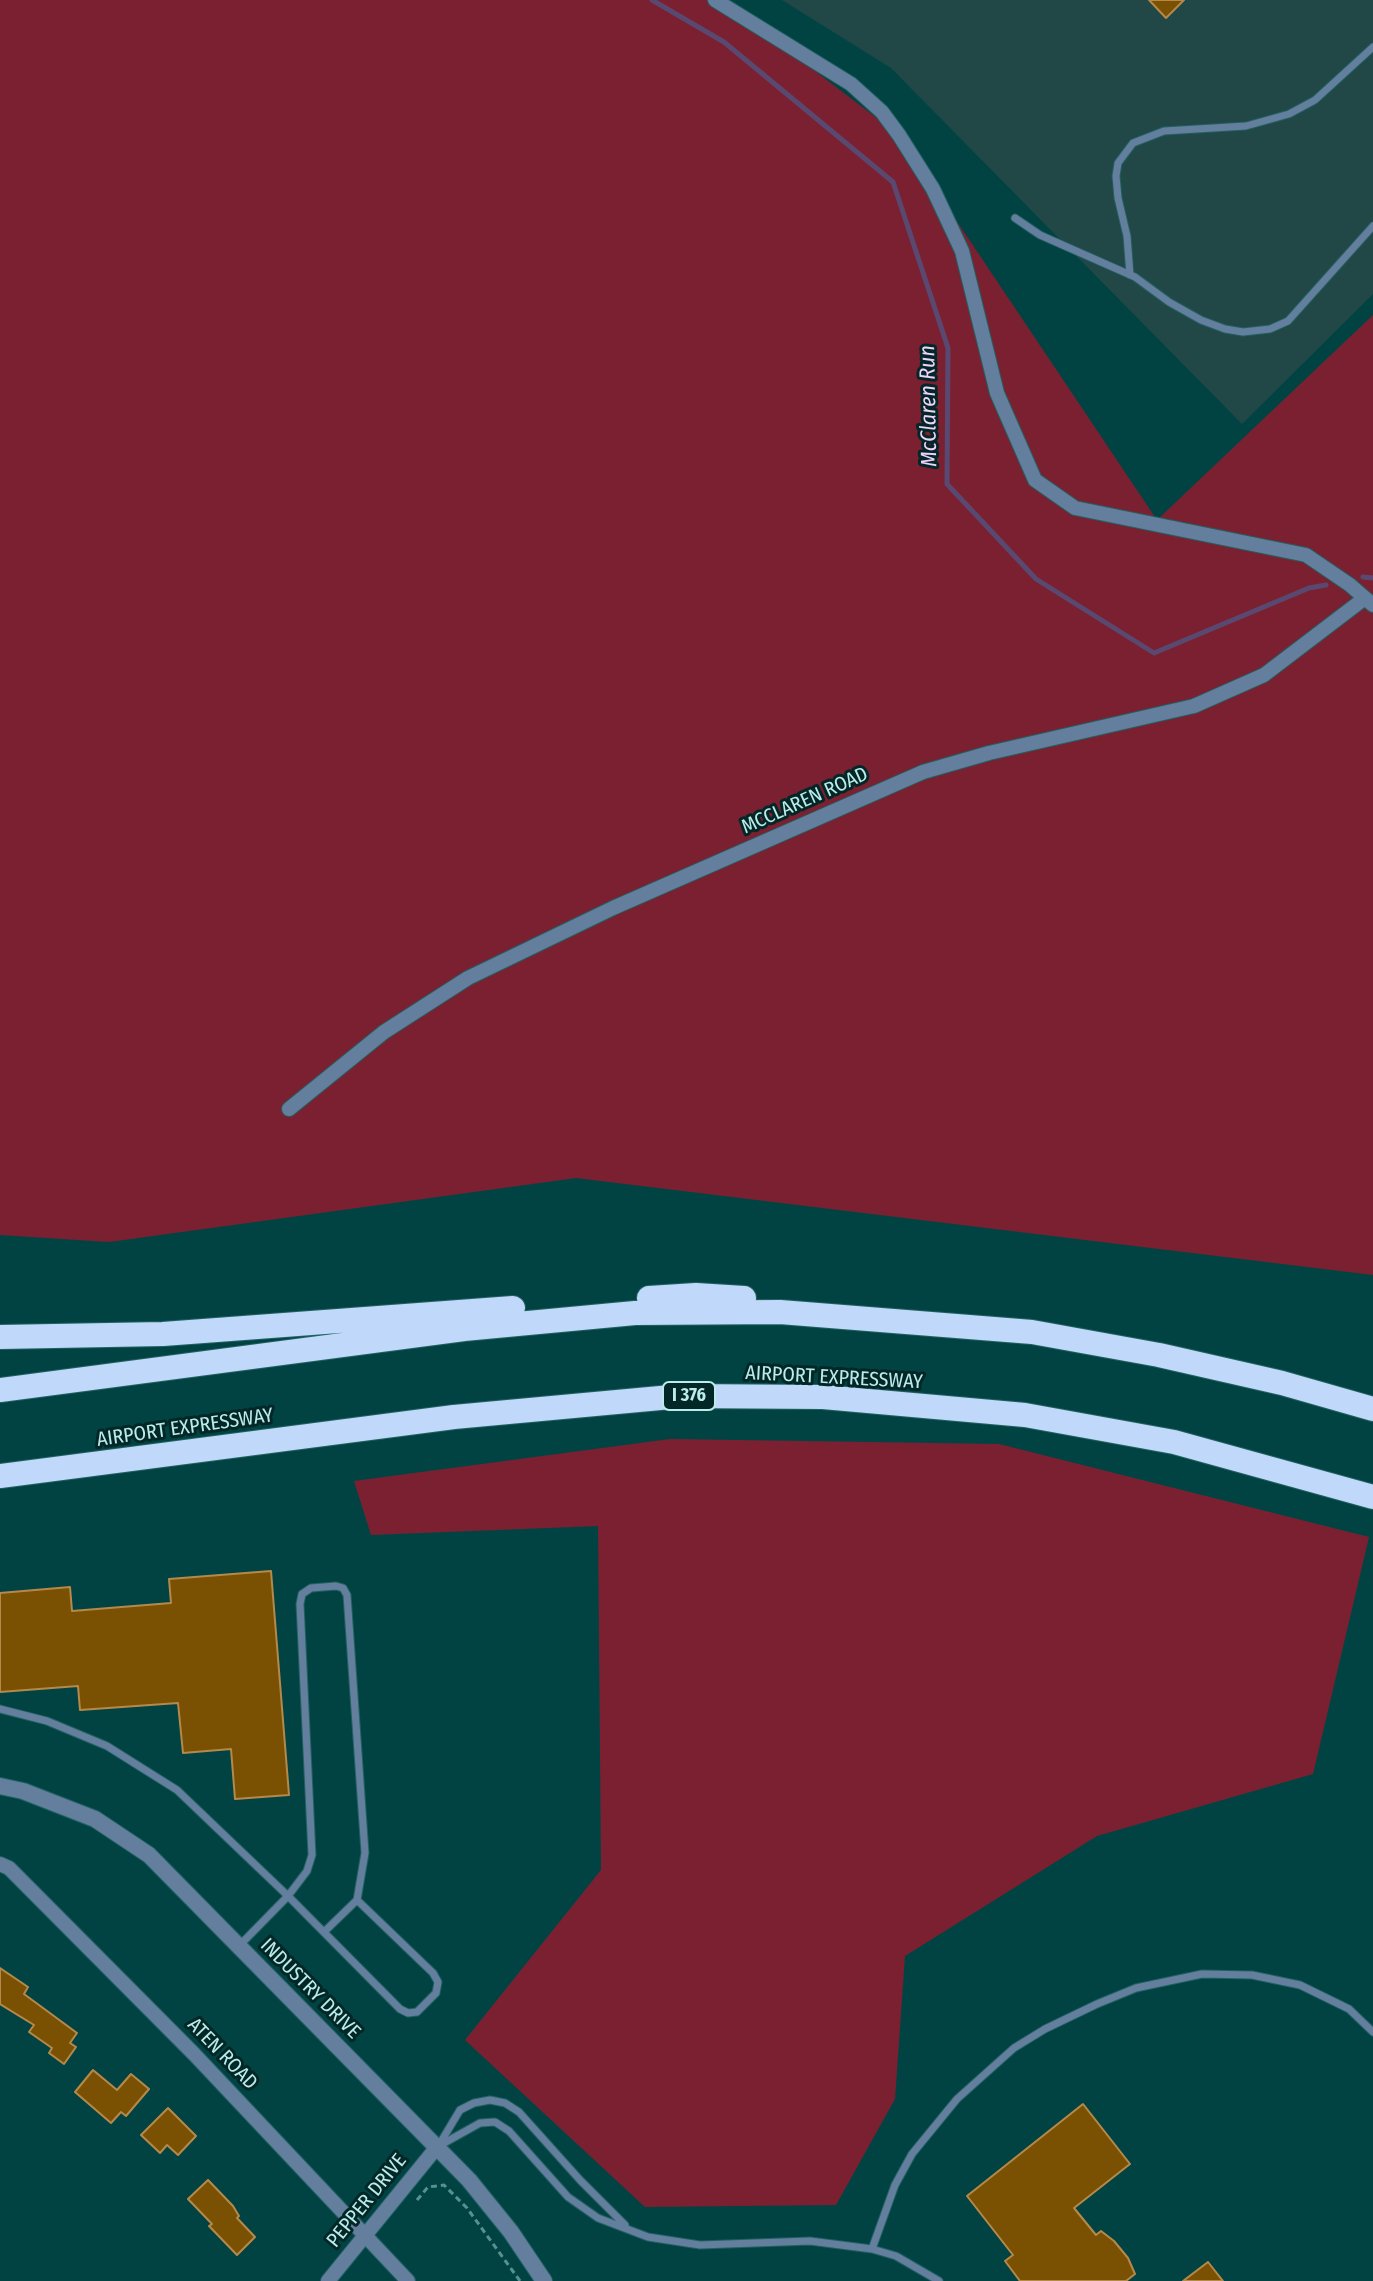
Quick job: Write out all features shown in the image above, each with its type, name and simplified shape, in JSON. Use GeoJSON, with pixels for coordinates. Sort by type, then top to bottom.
{"type":"FeatureCollection","features":[{"type":"Feature","properties":{"kind":"highway"},"geometry":{"type":"LineString","coordinates":[[0,1337],[163,1334],[696,1295],[855,1305],[1032,1332],[1159,1355],[1282,1383],[1373,1409]]}},
{"type":"Feature","properties":{"kind":"highway"},"geometry":{"type":"LineString","coordinates":[[0,1390],[464,1329],[635,1313],[780,1312],[1032,1332]]}},
{"type":"Feature","properties":{"kind":"highway","name":"AIRPORT EXPRESSWAY"},"geometry":{"type":"LineString","coordinates":[[0,1476],[454,1417],[682,1396],[823,1397],[1025,1415],[1174,1442],[1373,1497]]}},
{"type":"Feature","properties":{"kind":"highway"},"geometry":{"type":"LineString","coordinates":[[0,1486],[454,1417]]}},
{"type":"Feature","properties":{"kind":"street","name":"MCCLAREN ROAD"},"geometry":{"type":"LineString","coordinates":[[289,1109],[384,1032],[468,978],[613,908],[923,772],[989,753],[1194,706],[1264,675],[1369,601],[1306,555],[1075,508],[1035,480],[997,393],[962,251],[933,189],[899,135],[882,112],[851,84],[715,0]]}},
{"type":"Feature","properties":{"kind":"street","name":"INDUSTRY DRIVE"},"geometry":{"type":"LineString","coordinates":[[0,1786],[23,1791],[95,1819],[149,1855],[437,2147],[489,2204],[544,2281]]}},
{"type":"Feature","properties":{"kind":"street","name":"ATEN ROAD"},"geometry":{"type":"LineString","coordinates":[[0,1864],[9,1868],[194,2054],[408,2281]]}},
{"type":"Feature","properties":{"kind":"street","name":"PEPPER DRIVE"},"geometry":{"type":"LineString","coordinates":[[328,2281],[437,2147]]}},
{"type":"Feature","properties":{"kind":"lane"},"geometry":{"type":"LineString","coordinates":[[1130,275],[1127,236],[1116,176],[1118,163],[1133,143],[1164,131],[1246,126],[1289,114],[1315,100],[1373,47]]}},
{"type":"Feature","properties":{"kind":"lane"},"geometry":{"type":"LineString","coordinates":[[1015,218],[1040,235],[1130,275],[1201,320],[1225,329],[1258,332],[1288,321],[1373,226]]}},
{"type":"Feature","properties":{"kind":"lane"},"geometry":{"type":"LineString","coordinates":[[239,1946],[288,1896],[307,1871],[312,1855],[300,1598],[311,1588],[336,1586],[343,1588],[347,1595],[365,1853],[357,1900],[324,1932]]}},
{"type":"Feature","properties":{"kind":"lane"},"geometry":{"type":"LineString","coordinates":[[0,1709],[47,1721],[107,1746],[177,1790],[400,2009],[408,2013],[421,2009],[436,1993],[436,1977],[357,1900]]}},
{"type":"Feature","properties":{"kind":"lane"},"geometry":{"type":"LineString","coordinates":[[872,2249],[895,2185],[906,2164],[957,2099],[1014,2048],[1097,2004],[1136,1988],[1202,1974],[1252,1975],[1300,1985],[1349,2009],[1373,2032]]}},
{"type":"Feature","properties":{"kind":"lane"},"geometry":{"type":"LineString","coordinates":[[437,2147],[460,2110],[490,2100],[505,2103],[519,2112],[628,2228]]}},
{"type":"Feature","properties":{"kind":"lane"},"geometry":{"type":"LineString","coordinates":[[437,2147],[480,2123],[495,2122],[503,2125],[568,2197],[598,2218],[671,2242],[700,2245],[810,2241],[872,2249],[896,2256],[939,2281]]}},
{"type":"Feature","properties":{"kind":"lane"},"geometry":{"type":"LineString","coordinates":[[534,2159],[549,2146]]}},
{"type":"Feature","properties":{"kind":"path"},"geometry":{"type":"LineString","coordinates":[[409,2209],[428,2187],[444,2185],[467,2208],[520,2281]]}},
{"type":"Feature","properties":{"kind":"shaded area"},"geometry":{"type":"Polygon","coordinates":[[[0,0],[722,0],[899,135],[1157,520],[1373,315],[1373,1275],[576,1178],[109,1242],[0,1235],[0,0]]]}},
{"type":"Feature","properties":{"kind":"shaded area"},"geometry":{"type":"Polygon","coordinates":[[[782,0],[1373,0],[1373,294],[1242,424],[891,68],[782,0]]]}},
{"type":"Feature","properties":{"kind":"shaded area"},"geometry":{"type":"Polygon","coordinates":[[[670,1439],[999,1444],[1369,1537],[1313,1774],[1097,1836],[905,1956],[895,2099],[836,2205],[645,2207],[465,2040],[601,1870],[598,1526],[371,1535],[354,1481],[670,1439]]]}},
{"type":"Feature","properties":{"kind":"building"},"geometry":{"type":"Polygon","coordinates":[[[1149,0],[1184,0],[1166,18],[1149,0]]]}},
{"type":"Feature","properties":{"kind":"building"},"geometry":{"type":"Polygon","coordinates":[[[271,1571],[289,1795],[235,1799],[231,1749],[183,1753],[178,1703],[80,1710],[78,1686],[0,1692],[0,1593],[70,1587],[72,1611],[171,1603],[169,1579],[271,1571]]]}},
{"type":"Feature","properties":{"kind":"building"},"geometry":{"type":"Polygon","coordinates":[[[0,1968],[28,1987],[24,1994],[77,2033],[70,2043],[76,2047],[64,2064],[49,2053],[52,2048],[29,2032],[34,2025],[0,2004],[0,1968]]]}},
{"type":"Feature","properties":{"kind":"building"},"geometry":{"type":"Polygon","coordinates":[[[93,2070],[117,2090],[131,2074],[149,2089],[126,2116],[121,2112],[111,2123],[75,2092],[93,2070]]]}},
{"type":"Feature","properties":{"kind":"building"},"geometry":{"type":"Polygon","coordinates":[[[1083,2104],[1130,2164],[1074,2208],[1096,2235],[1101,2231],[1114,2241],[1128,2258],[1135,2274],[1126,2281],[1020,2281],[1005,2261],[1013,2255],[967,2196],[1083,2104]]]}},
{"type":"Feature","properties":{"kind":"building"},"geometry":{"type":"Polygon","coordinates":[[[168,2108],[196,2136],[178,2155],[167,2145],[160,2153],[141,2135],[168,2108]]]}},
{"type":"Feature","properties":{"kind":"building"},"geometry":{"type":"Polygon","coordinates":[[[208,2180],[233,2206],[239,2216],[237,2218],[255,2237],[237,2255],[188,2199],[208,2180]]]}},
{"type":"Feature","properties":{"kind":"building"},"geometry":{"type":"Polygon","coordinates":[[[1208,2262],[1223,2281],[1183,2281],[1208,2262]]]}},
{"type":"Feature","properties":{"kind":"waterway","name":"McClaren Run"},"geometry":{"type":"LineString","coordinates":[[652,0],[724,42],[893,182],[948,348],[947,484],[1036,579],[1154,653],[1309,588],[1326,585]]}},
{"type":"Feature","properties":{"kind":"waterway","name":"McClaren Run"},"geometry":{"type":"LineString","coordinates":[[1363,577],[1373,578]]}}]}
